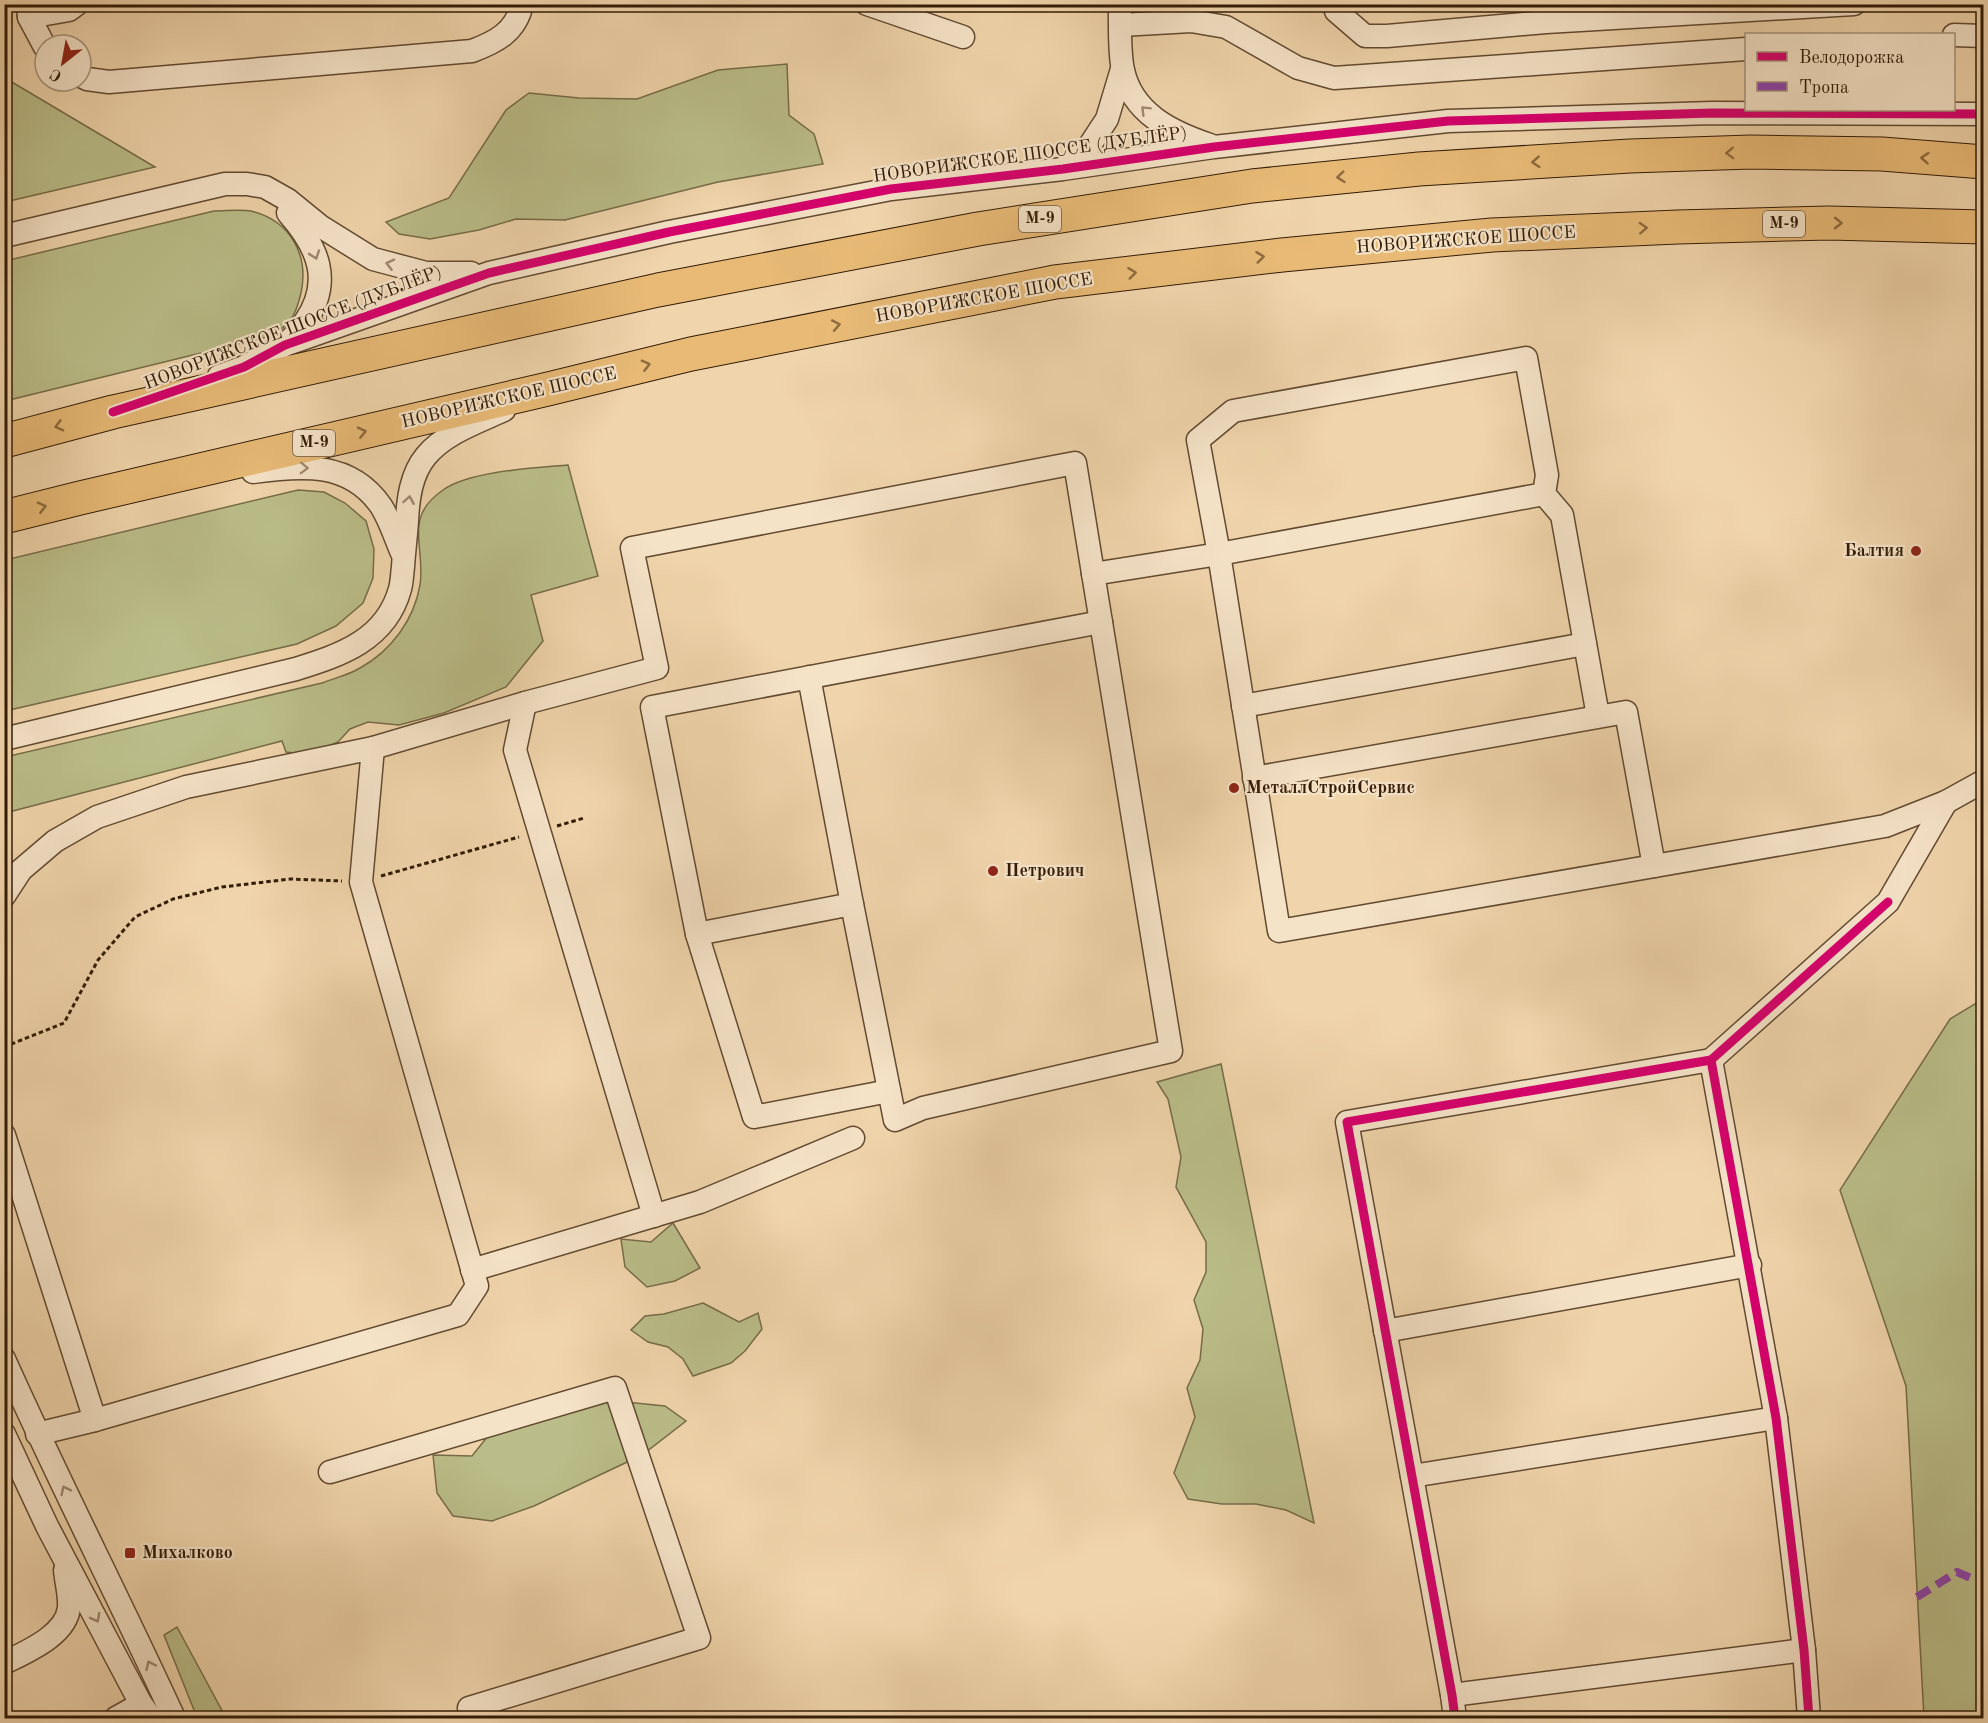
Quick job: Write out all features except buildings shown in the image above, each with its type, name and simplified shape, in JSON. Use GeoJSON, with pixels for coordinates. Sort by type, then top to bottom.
{"type":"FeatureCollection","features":[{"type":"Feature","properties":{"kind":"highway","name":"М-9"},"geometry":{"type":"LineString","coordinates":[[4,441],[113,412],[658,290],[978,229],[1252,186],[1419,169],[1740,152],[1882,154],[1983,162]]}},
{"type":"Feature","properties":{"kind":"highway","name":"НОВОРИЖСКОЕ ШОССЕ"},"geometry":{"type":"LineString","coordinates":[[4,517],[691,354],[1055,282],[1282,255],[1492,235],[1678,226],[1829,223],[1983,227]]}},
{"type":"Feature","properties":{"kind":"street"},"geometry":{"type":"LineString","coordinates":[[38,33],[28,11],[69,10],[77,4]]}},
{"type":"Feature","properties":{"kind":"street"},"geometry":{"type":"LineString","coordinates":[[93,80],[109,82],[472,51],[496,42],[510,29],[522,4]]}},
{"type":"Feature","properties":{"kind":"street"},"geometry":{"type":"LineString","coordinates":[[867,4],[963,37]]}},
{"type":"Feature","properties":{"kind":"street"},"geometry":{"type":"LineString","coordinates":[[1334,4],[1336,11],[1365,36],[1387,36],[1545,22],[1854,4]]}},
{"type":"Feature","properties":{"kind":"street"},"geometry":{"type":"LineString","coordinates":[[1214,147],[1182,135],[1154,119],[1133,98],[1122,69],[1120,15],[1191,21],[1226,27],[1298,68],[1334,78],[1745,49]]}},
{"type":"Feature","properties":{"kind":"street"},"geometry":{"type":"LineString","coordinates":[[1955,35],[1983,36]]}},
{"type":"Feature","properties":{"kind":"street"},"geometry":{"type":"LineString","coordinates":[[1063,169],[1088,148],[1107,119],[1122,69]]}},
{"type":"Feature","properties":{"kind":"street","name":"НОВОРИЖСКОЕ ШОССЕ (ДУБЛЁР)"},"geometry":{"type":"LineString","coordinates":[[113,412],[244,367],[285,345],[489,273],[669,232],[891,189],[1063,169],[1214,147],[1448,121],[1712,113],[1983,114]]}},
{"type":"Feature","properties":{"kind":"street"},"geometry":{"type":"LineString","coordinates":[[4,236],[225,184],[247,184],[265,187],[288,200],[320,226],[373,259],[426,273],[489,273]]}},
{"type":"Feature","properties":{"kind":"street"},"geometry":{"type":"LineString","coordinates":[[225,184],[258,196],[287,212],[305,231],[318,258],[321,281],[314,306],[305,322],[285,345]]}},
{"type":"Feature","properties":{"kind":"street"},"geometry":{"type":"LineString","coordinates":[[1598,716],[1562,515],[1544,494],[1547,474],[1526,358],[1233,411],[1198,440],[1219,554],[1279,931],[1885,826],[1946,802],[1983,781]]}},
{"type":"Feature","properties":{"kind":"street","name":"М-9"},"geometry":{"type":"LineString","coordinates":[[4,739],[296,669],[337,656],[358,646],[376,632],[391,611],[400,589],[407,504],[415,475],[425,457],[441,442],[548,389]]}},
{"type":"Feature","properties":{"kind":"street"},"geometry":{"type":"LineString","coordinates":[[809,677],[895,1120],[923,1108],[1171,1051],[1075,463],[632,548],[697,934],[754,1118],[889,1091]]}},
{"type":"Feature","properties":{"kind":"street","name":"М-9"},"geometry":{"type":"LineString","coordinates":[[80,498],[287,467],[320,468],[344,475],[364,488],[380,506],[404,558]]}},
{"type":"Feature","properties":{"kind":"street"},"geometry":{"type":"LineString","coordinates":[[1093,574],[1219,554],[1544,494]]}},
{"type":"Feature","properties":{"kind":"street"},"geometry":{"type":"LineString","coordinates":[[658,706],[1101,622]]}},
{"type":"Feature","properties":{"kind":"street"},"geometry":{"type":"LineString","coordinates":[[1243,706],[1585,644]]}},
{"type":"Feature","properties":{"kind":"street"},"geometry":{"type":"LineString","coordinates":[[4,896],[21,870],[46,848],[97,817],[186,788],[373,748],[525,703],[651,670]]}},
{"type":"Feature","properties":{"kind":"street"},"geometry":{"type":"LineString","coordinates":[[525,703],[515,750],[654,1216]]}},
{"type":"Feature","properties":{"kind":"street"},"geometry":{"type":"LineString","coordinates":[[1254,778],[1626,712],[1654,866]]}},
{"type":"Feature","properties":{"kind":"street"},"geometry":{"type":"LineString","coordinates":[[38,1434],[95,1420],[458,1315],[477,1286],[361,882],[373,748]]}},
{"type":"Feature","properties":{"kind":"street"},"geometry":{"type":"LineString","coordinates":[[1455,1719],[1347,1122],[1712,1060],[1888,902],[1946,802]]}},
{"type":"Feature","properties":{"kind":"street"},"geometry":{"type":"LineString","coordinates":[[697,934],[852,904]]}},
{"type":"Feature","properties":{"kind":"street"},"geometry":{"type":"LineString","coordinates":[[1712,1060],[1776,1418],[1804,1650],[1809,1719]]}},
{"type":"Feature","properties":{"kind":"street"},"geometry":{"type":"LineString","coordinates":[[472,1270],[699,1202],[853,1138]]}},
{"type":"Feature","properties":{"kind":"street"},"geometry":{"type":"LineString","coordinates":[[5,1140],[95,1420]]}},
{"type":"Feature","properties":{"kind":"street"},"geometry":{"type":"LineString","coordinates":[[1385,1330],[1750,1265]]}},
{"type":"Feature","properties":{"kind":"street"},"geometry":{"type":"LineString","coordinates":[[4,1359],[174,1719]]}},
{"type":"Feature","properties":{"kind":"street"},"geometry":{"type":"LineString","coordinates":[[330,1472],[615,1388],[699,1638],[469,1708],[472,1719]]}},
{"type":"Feature","properties":{"kind":"street"},"geometry":{"type":"LineString","coordinates":[[1412,1476],[1776,1418]]}},
{"type":"Feature","properties":{"kind":"street"},"geometry":{"type":"LineString","coordinates":[[4,1434],[47,1526],[146,1711],[116,1719]]}},
{"type":"Feature","properties":{"kind":"street"},"geometry":{"type":"LineString","coordinates":[[4,1663],[43,1642],[59,1629],[67,1618],[70,1606],[62,1554]]}},
{"type":"Feature","properties":{"kind":"street"},"geometry":{"type":"LineString","coordinates":[[1452,1695],[1804,1650]]}},
{"type":"Feature","properties":{"kind":"path"},"geometry":{"type":"LineString","coordinates":[[4,1047],[64,1023],[98,960],[120,934],[135,917],[173,899],[222,887],[290,879],[361,882],[584,818]]}},
{"type":"Feature","properties":{"kind":"green space"},"geometry":{"type":"Polygon","coordinates":[[[787,64],[789,115],[814,134],[823,164],[718,182],[565,220],[516,219],[479,230],[430,239],[399,234],[386,222],[449,198],[506,110],[529,93],[579,98],[637,99],[718,70],[787,64]]]}},
{"type":"Feature","properties":{"kind":"green space"},"geometry":{"type":"Polygon","coordinates":[[[5,78],[155,167],[5,202],[5,78]]]}},
{"type":"Feature","properties":{"kind":"green space"},"geometry":{"type":"Polygon","coordinates":[[[247,210],[265,216],[287,231],[294,241],[302,266],[301,293],[293,316],[274,335],[5,401],[5,261],[214,211],[247,210]]]}},
{"type":"Feature","properties":{"kind":"green space"},"geometry":{"type":"Polygon","coordinates":[[[568,465],[598,576],[531,595],[543,641],[506,687],[444,713],[399,725],[368,722],[350,729],[338,742],[316,752],[286,752],[282,741],[5,813],[5,757],[322,683],[360,668],[382,653],[407,622],[420,585],[419,522],[430,501],[443,490],[469,478],[521,469],[568,465]]]}},
{"type":"Feature","properties":{"kind":"green space"},"geometry":{"type":"Polygon","coordinates":[[[298,490],[324,492],[345,503],[366,521],[374,549],[373,578],[363,603],[336,626],[297,644],[5,711],[5,560],[298,490]]]}},
{"type":"Feature","properties":{"kind":"green space"},"geometry":{"type":"Polygon","coordinates":[[[1983,999],[1983,1718],[1924,1718],[1906,1386],[1840,1190],[1950,1019],[1983,999]]]}},
{"type":"Feature","properties":{"kind":"green space"},"geometry":{"type":"Polygon","coordinates":[[[1221,1064],[1314,1523],[1286,1510],[1256,1504],[1222,1504],[1188,1499],[1174,1473],[1195,1417],[1187,1388],[1200,1360],[1203,1329],[1194,1300],[1206,1272],[1206,1242],[1176,1187],[1181,1157],[1168,1099],[1157,1082],[1221,1064]]]}},
{"type":"Feature","properties":{"kind":"green space"},"geometry":{"type":"Polygon","coordinates":[[[673,1223],[700,1268],[675,1281],[647,1287],[625,1267],[621,1239],[651,1242],[673,1223]]]}},
{"type":"Feature","properties":{"kind":"green space"},"geometry":{"type":"Polygon","coordinates":[[[703,1303],[739,1322],[758,1313],[762,1329],[745,1351],[731,1363],[693,1376],[683,1359],[668,1347],[648,1342],[631,1330],[645,1316],[664,1314],[703,1303]]]}},
{"type":"Feature","properties":{"kind":"green space"},"geometry":{"type":"Polygon","coordinates":[[[576,1397],[665,1406],[686,1421],[642,1455],[534,1506],[492,1521],[453,1516],[437,1493],[433,1455],[472,1456],[496,1426],[576,1397]]]}},
{"type":"Feature","properties":{"kind":"green space"},"geometry":{"type":"Polygon","coordinates":[[[177,1627],[226,1718],[198,1718],[164,1635],[177,1627]]]}},
{"type":"Feature","properties":{"kind":"marked path"},"geometry":{"type":"LineString","coordinates":[[1917,1597],[1957,1572],[1980,1582],[1984,1580]]}},
{"type":"Feature","properties":{"kind":"cycle path"},"geometry":{"type":"LineString","coordinates":[[113,412],[244,367],[285,345],[489,273],[669,232],[891,189],[1063,169],[1214,147],[1448,121],[1712,113],[1984,114]]}},
{"type":"Feature","properties":{"kind":"cycle path"},"geometry":{"type":"LineString","coordinates":[[1809,1718],[1804,1650],[1776,1418],[1711,1060],[1888,902]]}},
{"type":"Feature","properties":{"kind":"cycle path"},"geometry":{"type":"LineString","coordinates":[[1455,1718],[1347,1122],[1711,1060]]}},
{"type":"Feature","properties":{"kind":"place","name":"Балтия"},"geometry":{"type":"Point","coordinates":[1916,551]}},
{"type":"Feature","properties":{"kind":"place","name":"МеталлСтройСервис"},"geometry":{"type":"Point","coordinates":[1234,788]}},
{"type":"Feature","properties":{"kind":"place","name":"Петрович"},"geometry":{"type":"Point","coordinates":[993,871]}},
{"type":"Feature","properties":{"kind":"place","name":"Михалково"},"geometry":{"type":"Point","coordinates":[130,1553]}}]}
